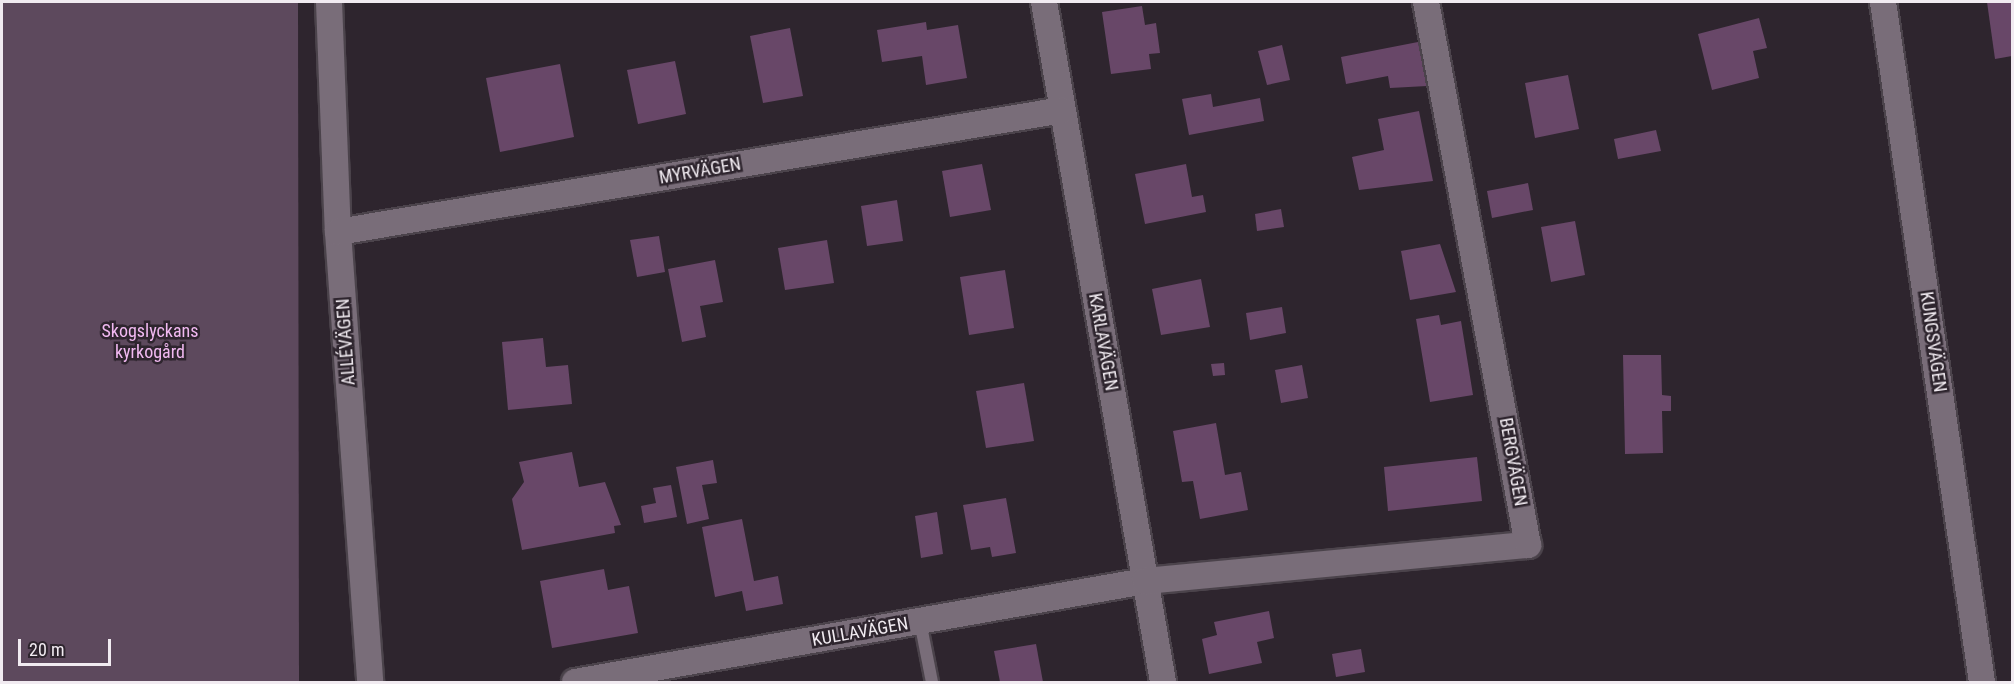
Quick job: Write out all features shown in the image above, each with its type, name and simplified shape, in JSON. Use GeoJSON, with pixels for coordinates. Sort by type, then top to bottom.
{"type":"FeatureCollection","features":[{"type":"Feature","properties":{"kind":"street","name":"ALLÉVÄGEN"},"geometry":{"type":"LineString","coordinates":[[329,2],[338,232],[370,682]]}},
{"type":"Feature","properties":{"kind":"street","name":"KARLAVÄGEN"},"geometry":{"type":"LineString","coordinates":[[1044,2],[1163,682]]}},
{"type":"Feature","properties":{"kind":"street","name":"BERGVÄGEN"},"geometry":{"type":"LineString","coordinates":[[1145,582],[1528,545],[1426,2]]}},
{"type":"Feature","properties":{"kind":"street","name":"KUNGSVÄGEN"},"geometry":{"type":"LineString","coordinates":[[1884,2],[1982,682]]}},
{"type":"Feature","properties":{"kind":"street","name":"MYRVÄGEN"},"geometry":{"type":"LineString","coordinates":[[338,232],[1062,110]]}},
{"type":"Feature","properties":{"kind":"street","name":"KULLAVÄGEN"},"geometry":{"type":"LineString","coordinates":[[575,682],[1145,582]]}},
{"type":"Feature","properties":{"kind":"lane"},"geometry":{"type":"LineString","coordinates":[[920,621],[932,682]]}},
{"type":"Feature","properties":{"kind":"green space","name":"Skogslyckans kyrkogård"},"geometry":{"type":"Polygon","coordinates":[[[2,2],[298,2],[299,682],[2,682],[2,2]]]}},
{"type":"Feature","properties":{"kind":"building"},"geometry":{"type":"Polygon","coordinates":[[[1987,2],[2012,2],[2012,56],[1995,59],[1987,2]]]}},
{"type":"Feature","properties":{"kind":"building"},"geometry":{"type":"Polygon","coordinates":[[[1142,6],[1145,25],[1156,23],[1160,53],[1149,54],[1151,69],[1111,74],[1102,12],[1142,6]]]}},
{"type":"Feature","properties":{"kind":"building"},"geometry":{"type":"Polygon","coordinates":[[[1759,18],[1767,48],[1753,51],[1759,78],[1712,90],[1698,34],[1759,18]]]}},
{"type":"Feature","properties":{"kind":"building"},"geometry":{"type":"Polygon","coordinates":[[[926,22],[927,30],[958,25],[967,78],[926,85],[922,56],[882,62],[877,30],[926,22]]]}},
{"type":"Feature","properties":{"kind":"building"},"geometry":{"type":"Polygon","coordinates":[[[790,28],[803,96],[763,103],[750,36],[790,28]]]}},
{"type":"Feature","properties":{"kind":"building"},"geometry":{"type":"Polygon","coordinates":[[[1418,42],[1427,86],[1390,88],[1388,76],[1346,84],[1341,57],[1418,42]]]}},
{"type":"Feature","properties":{"kind":"building"},"geometry":{"type":"Polygon","coordinates":[[[1282,45],[1290,80],[1267,85],[1258,51],[1282,45]]]}},
{"type":"Feature","properties":{"kind":"building"},"geometry":{"type":"Polygon","coordinates":[[[675,61],[686,114],[638,124],[627,70],[675,61]]]}},
{"type":"Feature","properties":{"kind":"building"},"geometry":{"type":"Polygon","coordinates":[[[560,64],[574,137],[500,152],[486,78],[560,64]]]}},
{"type":"Feature","properties":{"kind":"building"},"geometry":{"type":"Polygon","coordinates":[[[1568,75],[1579,129],[1535,138],[1525,83],[1568,75]]]}},
{"type":"Feature","properties":{"kind":"building"},"geometry":{"type":"Polygon","coordinates":[[[1211,94],[1213,107],[1260,98],[1264,121],[1189,135],[1182,99],[1211,94]]]}},
{"type":"Feature","properties":{"kind":"building"},"geometry":{"type":"Polygon","coordinates":[[[1419,111],[1433,181],[1359,190],[1352,157],[1384,150],[1378,119],[1419,111]]]}},
{"type":"Feature","properties":{"kind":"building"},"geometry":{"type":"Polygon","coordinates":[[[1656,130],[1661,151],[1618,159],[1614,139],[1656,130]]]}},
{"type":"Feature","properties":{"kind":"building"},"geometry":{"type":"Polygon","coordinates":[[[982,164],[991,210],[950,217],[942,171],[982,164]]]}},
{"type":"Feature","properties":{"kind":"building"},"geometry":{"type":"Polygon","coordinates":[[[1186,164],[1192,197],[1203,195],[1206,212],[1145,224],[1135,174],[1186,164]]]}},
{"type":"Feature","properties":{"kind":"building"},"geometry":{"type":"Polygon","coordinates":[[[1528,183],[1533,210],[1492,218],[1487,191],[1528,183]]]}},
{"type":"Feature","properties":{"kind":"building"},"geometry":{"type":"Polygon","coordinates":[[[897,200],[903,241],[867,246],[861,206],[897,200]]]}},
{"type":"Feature","properties":{"kind":"building"},"geometry":{"type":"Polygon","coordinates":[[[1281,209],[1284,227],[1257,231],[1255,214],[1281,209]]]}},
{"type":"Feature","properties":{"kind":"building"},"geometry":{"type":"Polygon","coordinates":[[[1575,221],[1585,275],[1551,282],[1541,227],[1575,221]]]}},
{"type":"Feature","properties":{"kind":"building"},"geometry":{"type":"Polygon","coordinates":[[[659,236],[665,272],[637,277],[630,240],[659,236]]]}},
{"type":"Feature","properties":{"kind":"building"},"geometry":{"type":"Polygon","coordinates":[[[827,240],[834,283],[785,290],[778,248],[827,240]]]}},
{"type":"Feature","properties":{"kind":"building"},"geometry":{"type":"Polygon","coordinates":[[[1440,244],[1456,292],[1410,300],[1401,251],[1440,244]]]}},
{"type":"Feature","properties":{"kind":"building"},"geometry":{"type":"Polygon","coordinates":[[[715,260],[723,302],[700,306],[706,337],[682,342],[668,269],[715,260]]]}},
{"type":"Feature","properties":{"kind":"building"},"geometry":{"type":"Polygon","coordinates":[[[1005,270],[1014,328],[969,335],[960,277],[1005,270]]]}},
{"type":"Feature","properties":{"kind":"building"},"geometry":{"type":"Polygon","coordinates":[[[1201,279],[1210,327],[1161,335],[1152,289],[1201,279]]]}},
{"type":"Feature","properties":{"kind":"building"},"geometry":{"type":"Polygon","coordinates":[[[1282,307],[1286,333],[1250,340],[1246,313],[1282,307]]]}},
{"type":"Feature","properties":{"kind":"building"},"geometry":{"type":"Polygon","coordinates":[[[1439,315],[1441,325],[1461,321],[1473,395],[1430,402],[1416,319],[1439,315]]]}},
{"type":"Feature","properties":{"kind":"building"},"geometry":{"type":"Polygon","coordinates":[[[543,338],[546,367],[568,365],[572,404],[508,410],[502,342],[543,338]]]}},
{"type":"Feature","properties":{"kind":"building"},"geometry":{"type":"Polygon","coordinates":[[[1623,355],[1661,355],[1662,395],[1671,396],[1671,411],[1662,411],[1663,453],[1625,454],[1623,355]]]}},
{"type":"Feature","properties":{"kind":"building"},"geometry":{"type":"Polygon","coordinates":[[[1224,363],[1225,375],[1213,376],[1211,364],[1224,363]]]}},
{"type":"Feature","properties":{"kind":"building"},"geometry":{"type":"Polygon","coordinates":[[[1302,365],[1308,398],[1281,403],[1275,370],[1302,365]]]}},
{"type":"Feature","properties":{"kind":"building"},"geometry":{"type":"Polygon","coordinates":[[[1024,383],[1034,441],[986,448],[976,391],[1024,383]]]}},
{"type":"Feature","properties":{"kind":"building"},"geometry":{"type":"Polygon","coordinates":[[[1216,423],[1225,475],[1241,472],[1248,510],[1200,519],[1193,481],[1182,482],[1173,431],[1216,423]]]}},
{"type":"Feature","properties":{"kind":"building"},"geometry":{"type":"Polygon","coordinates":[[[572,452],[579,487],[605,482],[621,525],[614,526],[615,533],[522,550],[512,499],[524,482],[519,462],[572,452]]]}},
{"type":"Feature","properties":{"kind":"building"},"geometry":{"type":"Polygon","coordinates":[[[1477,457],[1482,501],[1388,511],[1384,467],[1477,457]]]}},
{"type":"Feature","properties":{"kind":"building"},"geometry":{"type":"Polygon","coordinates":[[[713,460],[717,483],[702,485],[709,519],[687,524],[676,467],[713,460]]]}},
{"type":"Feature","properties":{"kind":"building"},"geometry":{"type":"Polygon","coordinates":[[[671,485],[677,517],[644,523],[641,506],[656,503],[653,488],[671,485]]]}},
{"type":"Feature","properties":{"kind":"building"},"geometry":{"type":"Polygon","coordinates":[[[1006,498],[1016,553],[992,557],[990,547],[971,550],[963,505],[1006,498]]]}},
{"type":"Feature","properties":{"kind":"building"},"geometry":{"type":"Polygon","coordinates":[[[937,512],[943,554],[921,558],[915,516],[937,512]]]}},
{"type":"Feature","properties":{"kind":"building"},"geometry":{"type":"Polygon","coordinates":[[[742,519],[754,581],[778,576],[783,604],[746,611],[742,591],[715,597],[702,527],[742,519]]]}},
{"type":"Feature","properties":{"kind":"building"},"geometry":{"type":"Polygon","coordinates":[[[604,569],[608,590],[629,586],[638,633],[552,648],[540,581],[604,569]]]}},
{"type":"Feature","properties":{"kind":"building"},"geometry":{"type":"Polygon","coordinates":[[[1269,611],[1274,638],[1257,642],[1262,663],[1209,674],[1202,639],[1217,635],[1214,622],[1269,611]]]}},
{"type":"Feature","properties":{"kind":"building"},"geometry":{"type":"Polygon","coordinates":[[[1036,644],[1043,682],[1000,682],[994,651],[1036,644]]]}},
{"type":"Feature","properties":{"kind":"building"},"geometry":{"type":"Polygon","coordinates":[[[1361,649],[1365,672],[1336,677],[1332,654],[1361,649]]]}}]}
